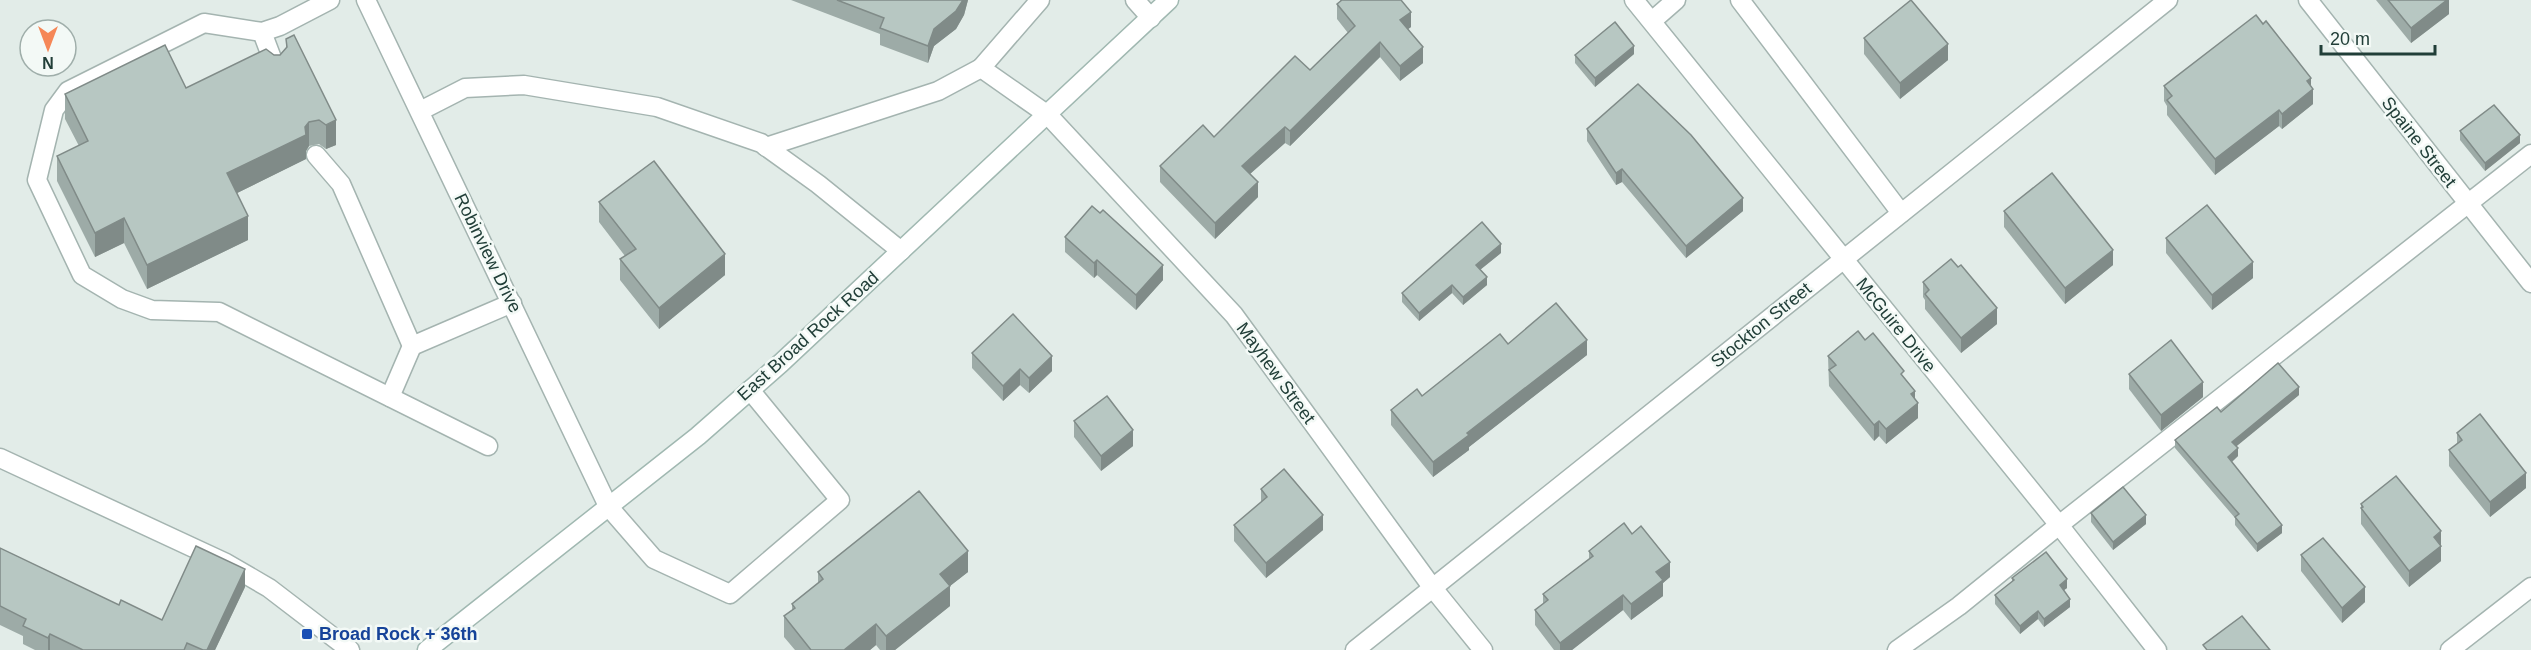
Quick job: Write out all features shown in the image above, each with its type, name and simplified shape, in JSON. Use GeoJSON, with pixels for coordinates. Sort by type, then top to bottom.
{"type":"FeatureCollection","features":[{"type":"Feature","properties":{"kind":"street"},"geometry":{"type":"LineString","coordinates":[[330,0],[262,32],[204,23],[68,90],[54,110],[37,180],[82,275],[122,299],[152,310],[219,312],[488,446]]}},
{"type":"Feature","properties":{"kind":"street","name":"Robinview Drive"},"geometry":{"type":"LineString","coordinates":[[366,0],[609,506],[654,559],[730,594],[840,500],[750,390]]}},
{"type":"Feature","properties":{"kind":"street"},"geometry":{"type":"LineString","coordinates":[[766,147],[938,91],[981,68],[1040,0]]}},
{"type":"Feature","properties":{"kind":"street"},"geometry":{"type":"LineString","coordinates":[[1135,0],[1151,18]]}},
{"type":"Feature","properties":{"kind":"street","name":"East Broad Rock Road"},"geometry":{"type":"LineString","coordinates":[[427,650],[698,436],[901,251],[1170,0]]}},
{"type":"Feature","properties":{"kind":"street","name":"McGuire Drive"},"geometry":{"type":"LineString","coordinates":[[1634,0],[2059,525],[2157,650]]}},
{"type":"Feature","properties":{"kind":"street"},"geometry":{"type":"LineString","coordinates":[[1652,21],[1676,0]]}},
{"type":"Feature","properties":{"kind":"street"},"geometry":{"type":"LineString","coordinates":[[1740,0],[1901,213]]}},
{"type":"Feature","properties":{"kind":"street","name":"Stockton Street"},"geometry":{"type":"LineString","coordinates":[[1355,650],[2168,0]]}},
{"type":"Feature","properties":{"kind":"street","name":"Spaine Street"},"geometry":{"type":"LineString","coordinates":[[2308,0],[2531,283]]}},
{"type":"Feature","properties":{"kind":"street"},"geometry":{"type":"LineString","coordinates":[[262,32],[276,69]]}},
{"type":"Feature","properties":{"kind":"street","name":"Mayhew Street"},"geometry":{"type":"LineString","coordinates":[[981,68],[1048,115],[1234,315],[1432,587],[1483,650]]}},
{"type":"Feature","properties":{"kind":"street"},"geometry":{"type":"LineString","coordinates":[[420,111],[465,88],[524,86],[657,107],[761,143],[818,183],[901,251]]}},
{"type":"Feature","properties":{"kind":"street"},"geometry":{"type":"LineString","coordinates":[[1898,650],[1959,606],[2531,154]]}},
{"type":"Feature","properties":{"kind":"street"},"geometry":{"type":"LineString","coordinates":[[316,155],[341,184],[412,346]]}},
{"type":"Feature","properties":{"kind":"street"},"geometry":{"type":"LineString","coordinates":[[390,397],[412,346],[512,303]]}},
{"type":"Feature","properties":{"kind":"street"},"geometry":{"type":"LineString","coordinates":[[0,458],[226,562],[269,588],[350,650]]}},
{"type":"Feature","properties":{"kind":"street"},"geometry":{"type":"LineString","coordinates":[[2450,650],[2531,588]]}},
{"type":"Feature","properties":{"kind":"building"},"geometry":{"type":"Polygon","coordinates":[[[837,0],[963,0],[956,11],[934,29],[928,46],[880,28],[884,18],[837,0]]]}},
{"type":"Feature","properties":{"kind":"building"},"geometry":{"type":"Polygon","coordinates":[[[1342,0],[1401,0],[1411,12],[1400,20],[1423,47],[1400,66],[1380,42],[1290,131],[1285,127],[1242,166],[1258,182],[1215,223],[1160,166],[1203,125],[1214,137],[1295,56],[1310,70],[1355,26],[1337,4],[1342,0]]]}},
{"type":"Feature","properties":{"kind":"building"},"geometry":{"type":"Polygon","coordinates":[[[1911,0],[1948,44],[1900,83],[1864,38],[1911,0]]]}},
{"type":"Feature","properties":{"kind":"building"},"geometry":{"type":"Polygon","coordinates":[[[2388,0],[2447,0],[2411,28],[2388,0]]]}},
{"type":"Feature","properties":{"kind":"building"},"geometry":{"type":"Polygon","coordinates":[[[2256,15],[2263,24],[2266,21],[2311,78],[2307,81],[2313,89],[2282,114],[2279,110],[2215,159],[2167,100],[2172,96],[2164,86],[2256,15]]]}},
{"type":"Feature","properties":{"kind":"building"},"geometry":{"type":"Polygon","coordinates":[[[1615,22],[1634,46],[1595,78],[1575,55],[1615,22]]]}},
{"type":"Feature","properties":{"kind":"building"},"geometry":{"type":"Polygon","coordinates":[[[294,35],[336,120],[326,125],[319,120],[309,122],[305,127],[306,135],[227,173],[248,216],[147,265],[124,218],[95,233],[57,156],[88,141],[65,94],[165,45],[186,88],[266,49],[274,55],[280,55],[287,47],[286,39],[294,35]]]}},
{"type":"Feature","properties":{"kind":"building"},"geometry":{"type":"Polygon","coordinates":[[[1638,84],[1691,135],[1743,198],[1686,246],[1622,169],[1616,173],[1587,129],[1638,84]]]}},
{"type":"Feature","properties":{"kind":"building"},"geometry":{"type":"Polygon","coordinates":[[[2494,105],[2520,135],[2485,163],[2460,131],[2494,105]]]}},
{"type":"Feature","properties":{"kind":"building"},"geometry":{"type":"Polygon","coordinates":[[[654,161],[725,254],[659,308],[620,259],[636,249],[599,202],[654,161]]]}},
{"type":"Feature","properties":{"kind":"building"},"geometry":{"type":"Polygon","coordinates":[[[2052,173],[2113,250],[2065,288],[2004,211],[2052,173]]]}},
{"type":"Feature","properties":{"kind":"building"},"geometry":{"type":"Polygon","coordinates":[[[2207,205],[2253,262],[2212,295],[2166,238],[2207,205]]]}},
{"type":"Feature","properties":{"kind":"building"},"geometry":{"type":"Polygon","coordinates":[[[1092,206],[1100,213],[1103,210],[1163,265],[1136,295],[1097,260],[1094,263],[1065,237],[1092,206]]]}},
{"type":"Feature","properties":{"kind":"building"},"geometry":{"type":"Polygon","coordinates":[[[1482,222],[1501,244],[1476,265],[1487,277],[1463,297],[1452,285],[1419,313],[1402,293],[1482,222]]]}},
{"type":"Feature","properties":{"kind":"building"},"geometry":{"type":"Polygon","coordinates":[[[1951,259],[1958,267],[1961,265],[1997,308],[1961,338],[1925,294],[1929,290],[1923,282],[1951,259]]]}},
{"type":"Feature","properties":{"kind":"building"},"geometry":{"type":"Polygon","coordinates":[[[1556,303],[1587,340],[1433,462],[1391,410],[1417,389],[1422,396],[1500,334],[1508,344],[1556,303]]]}},
{"type":"Feature","properties":{"kind":"building"},"geometry":{"type":"Polygon","coordinates":[[[1013,314],[1052,356],[1029,378],[1020,369],[1003,386],[972,353],[1013,314]]]}},
{"type":"Feature","properties":{"kind":"building"},"geometry":{"type":"Polygon","coordinates":[[[1858,331],[1865,340],[1873,333],[1904,371],[1901,374],[1915,391],[1911,394],[1918,403],[1886,429],[1879,421],[1874,425],[1829,370],[1836,365],[1828,356],[1858,331]]]}},
{"type":"Feature","properties":{"kind":"building"},"geometry":{"type":"Polygon","coordinates":[[[2171,340],[2203,382],[2161,415],[2129,374],[2171,340]]]}},
{"type":"Feature","properties":{"kind":"building"},"geometry":{"type":"Polygon","coordinates":[[[2278,363],[2299,387],[2232,442],[2238,448],[2228,457],[2282,525],[2257,544],[2235,517],[2239,514],[2175,440],[2217,407],[2221,412],[2278,363]]]}},
{"type":"Feature","properties":{"kind":"building"},"geometry":{"type":"Polygon","coordinates":[[[1107,396],[1133,430],[1101,456],[1074,421],[1107,396]]]}},
{"type":"Feature","properties":{"kind":"building"},"geometry":{"type":"Polygon","coordinates":[[[2480,414],[2526,473],[2490,502],[2449,450],[2462,440],[2457,433],[2480,414]]]}},
{"type":"Feature","properties":{"kind":"building"},"geometry":{"type":"Polygon","coordinates":[[[1284,469],[1323,515],[1266,563],[1234,525],[1267,497],[1261,489],[1284,469]]]}},
{"type":"Feature","properties":{"kind":"building"},"geometry":{"type":"Polygon","coordinates":[[[2396,476],[2441,531],[2434,537],[2441,546],[2409,571],[2361,508],[2363,507],[2361,504],[2396,476]]]}},
{"type":"Feature","properties":{"kind":"building"},"geometry":{"type":"Polygon","coordinates":[[[2123,487],[2146,515],[2113,542],[2091,513],[2123,487]]]}},
{"type":"Feature","properties":{"kind":"building"},"geometry":{"type":"Polygon","coordinates":[[[919,491],[968,551],[940,574],[950,586],[886,636],[876,624],[844,650],[811,650],[784,616],[795,608],[792,604],[823,579],[818,572],[919,491]]]}},
{"type":"Feature","properties":{"kind":"building"},"geometry":{"type":"Polygon","coordinates":[[[1624,523],[1632,534],[1641,526],[1670,562],[1656,572],[1663,580],[1631,604],[1623,595],[1560,643],[1535,610],[1548,600],[1543,594],[1593,556],[1589,551],[1624,523]]]}},
{"type":"Feature","properties":{"kind":"building"},"geometry":{"type":"Polygon","coordinates":[[[2323,538],[2365,587],[2342,608],[2301,555],[2323,538]]]}},
{"type":"Feature","properties":{"kind":"building"},"geometry":{"type":"Polygon","coordinates":[[[196,546],[245,569],[207,650],[187,643],[184,650],[83,650],[50,634],[48,638],[23,626],[26,619],[0,606],[0,548],[119,605],[121,600],[162,620],[196,546]]]}},
{"type":"Feature","properties":{"kind":"building"},"geometry":{"type":"Polygon","coordinates":[[[2046,552],[2067,579],[2060,585],[2070,599],[2044,619],[2038,611],[2020,626],[1995,595],[2014,580],[2012,578],[2046,552]]]}},
{"type":"Feature","properties":{"kind":"building"},"geometry":{"type":"Polygon","coordinates":[[[2242,616],[2270,650],[2207,650],[2203,645],[2242,616]]]}},
{"type":"Feature","properties":{"kind":"place","name":"Broad Rock + 36th"},"geometry":{"type":"Point","coordinates":[307,634]}}]}
